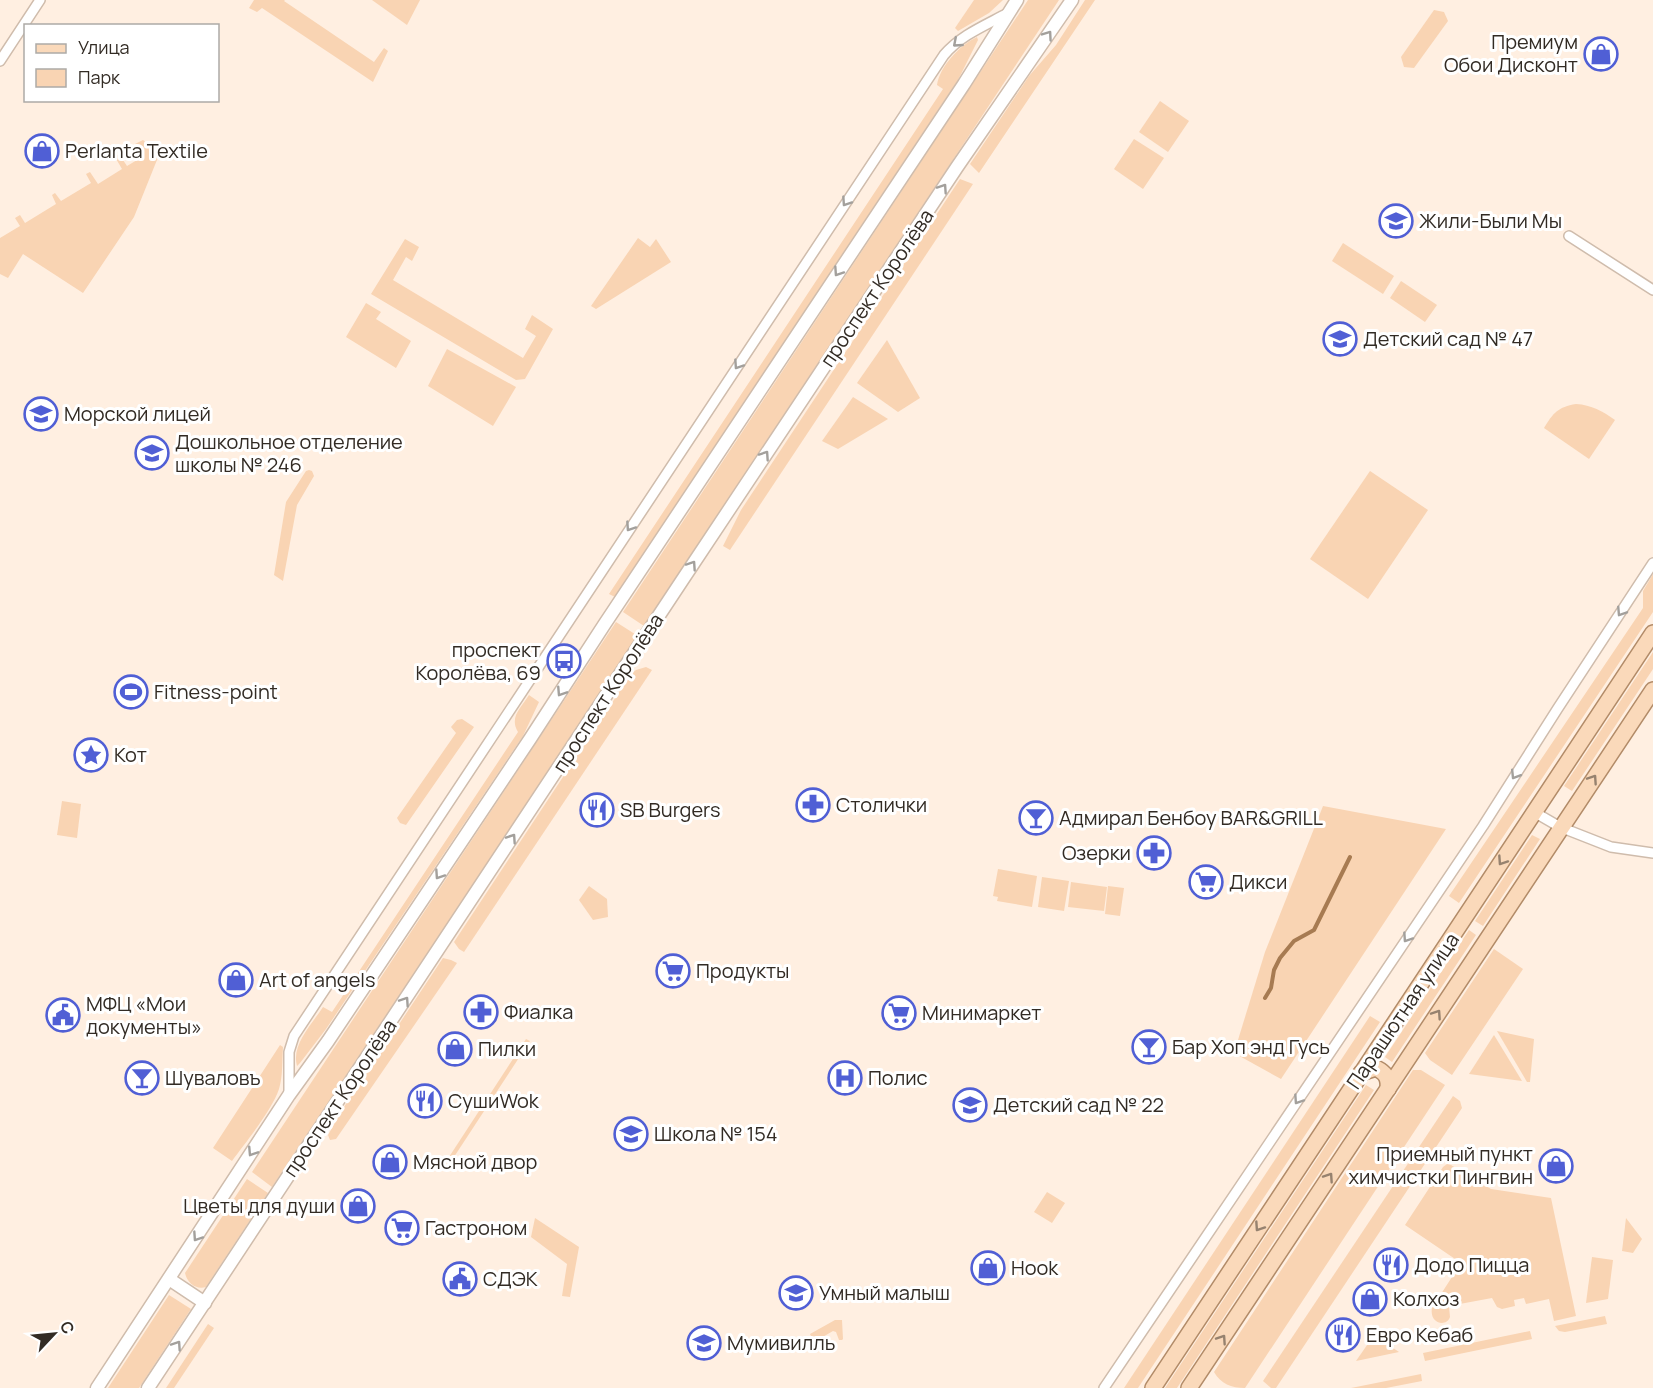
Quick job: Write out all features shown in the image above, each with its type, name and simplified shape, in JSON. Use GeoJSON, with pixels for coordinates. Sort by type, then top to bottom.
{"type":"FeatureCollection","features":[{"type":"Feature","properties":{"kind":"main road","name":"Парашютная улица"},"geometry":{"type":"LineString","coordinates":[[1153,1388],[1653,633]]}},
{"type":"Feature","properties":{"kind":"main road","name":"Парашютная улица"},"geometry":{"type":"LineString","coordinates":[[1189,1388],[1653,690]]}},
{"type":"Feature","properties":{"kind":"main road"},"geometry":{"type":"LineString","coordinates":[[1361,1073],[1376,1068],[1382,1071],[1389,1081],[1388,1089]]}},
{"type":"Feature","properties":{"kind":"street"},"geometry":{"type":"LineString","coordinates":[[24,24],[40,0]]}},
{"type":"Feature","properties":{"kind":"street","name":"проспект Королёва"},"geometry":{"type":"LineString","coordinates":[[97,1388],[289,1095],[530,740],[964,84],[1017,0]]}},
{"type":"Feature","properties":{"kind":"street","name":"проспект Королёва"},"geometry":{"type":"LineString","coordinates":[[148,1388],[957,167],[1072,0]]}},
{"type":"Feature","properties":{"kind":"street"},"geometry":{"type":"LineString","coordinates":[[289,1095],[288,1052],[294,1036],[884,144],[953,45],[966,35],[1008,14]]}},
{"type":"Feature","properties":{"kind":"street"},"geometry":{"type":"LineString","coordinates":[[0,61],[24,24]]}},
{"type":"Feature","properties":{"kind":"street"},"geometry":{"type":"LineString","coordinates":[[1569,236],[1653,290]]}},
{"type":"Feature","properties":{"kind":"street"},"geometry":{"type":"LineString","coordinates":[[1104,1388],[1483,826],[1653,563]]}},
{"type":"Feature","properties":{"kind":"street"},"geometry":{"type":"LineString","coordinates":[[1534,812],[1560,827],[1611,847],[1653,853]]}},
{"type":"Feature","properties":{"kind":"street"},"geometry":{"type":"LineString","coordinates":[[169,1279],[205,1303]]}},
{"type":"Feature","properties":{"kind":"green space"},"geometry":{"type":"Polygon","coordinates":[[[254,0],[285,0],[374,62],[384,48],[388,51],[373,82],[262,8],[257,12],[249,8],[254,0]]]}},
{"type":"Feature","properties":{"kind":"green space"},"geometry":{"type":"Polygon","coordinates":[[[372,0],[420,0],[407,25],[372,0]]]}},
{"type":"Feature","properties":{"kind":"green space"},"geometry":{"type":"Polygon","coordinates":[[[974,0],[1003,0],[989,13],[958,31],[955,28],[974,0]]]}},
{"type":"Feature","properties":{"kind":"green space"},"geometry":{"type":"Polygon","coordinates":[[[1028,0],[1059,0],[644,626],[623,612],[1028,0]]]}},
{"type":"Feature","properties":{"kind":"green space"},"geometry":{"type":"Polygon","coordinates":[[[1085,0],[1095,0],[979,173],[970,164],[1029,76],[1056,45],[1085,0]]]}},
{"type":"Feature","properties":{"kind":"green space"},"geometry":{"type":"Polygon","coordinates":[[[1434,10],[1444,12],[1448,21],[1414,68],[1404,67],[1401,57],[1434,10]]]}},
{"type":"Feature","properties":{"kind":"green space"},"geometry":{"type":"Polygon","coordinates":[[[977,37],[978,40],[958,80],[615,597],[609,594],[943,89],[937,85],[946,64],[958,51],[977,37]]]}},
{"type":"Feature","properties":{"kind":"green space"},"geometry":{"type":"Polygon","coordinates":[[[1160,101],[1189,121],[1168,152],[1139,132],[1160,101]]]}},
{"type":"Feature","properties":{"kind":"green space"},"geometry":{"type":"Polygon","coordinates":[[[1134,139],[1164,158],[1143,189],[1114,169],[1134,139]]]}},
{"type":"Feature","properties":{"kind":"green space"},"geometry":{"type":"Polygon","coordinates":[[[143,140],[154,149],[163,145],[134,217],[83,293],[23,254],[8,278],[0,274],[0,238],[20,226],[15,218],[20,215],[25,223],[56,204],[52,195],[55,193],[61,201],[91,183],[86,174],[90,172],[98,184],[122,169],[115,157],[119,154],[127,166],[142,157],[135,144],[143,140]]]}},
{"type":"Feature","properties":{"kind":"green space"},"geometry":{"type":"Polygon","coordinates":[[[960,179],[973,184],[730,550],[723,546],[741,510],[960,179]]]}},
{"type":"Feature","properties":{"kind":"green space"},"geometry":{"type":"Polygon","coordinates":[[[638,238],[650,247],[656,239],[671,262],[596,309],[591,306],[638,238]]]}},
{"type":"Feature","properties":{"kind":"green space"},"geometry":{"type":"Polygon","coordinates":[[[405,239],[419,247],[412,261],[406,257],[393,280],[523,358],[536,336],[525,329],[532,315],[553,329],[525,379],[516,380],[371,294],[405,239]]]}},
{"type":"Feature","properties":{"kind":"green space"},"geometry":{"type":"Polygon","coordinates":[[[1343,243],[1394,276],[1383,294],[1332,261],[1343,243]]]}},
{"type":"Feature","properties":{"kind":"green space"},"geometry":{"type":"Polygon","coordinates":[[[1401,281],[1437,305],[1425,322],[1390,298],[1401,281]]]}},
{"type":"Feature","properties":{"kind":"green space"},"geometry":{"type":"Polygon","coordinates":[[[366,303],[381,312],[376,319],[411,341],[396,368],[346,337],[366,303]]]}},
{"type":"Feature","properties":{"kind":"green space"},"geometry":{"type":"Polygon","coordinates":[[[887,340],[920,398],[898,412],[857,383],[887,340]]]}},
{"type":"Feature","properties":{"kind":"green space"},"geometry":{"type":"Polygon","coordinates":[[[447,349],[516,387],[493,426],[428,386],[447,349]]]}},
{"type":"Feature","properties":{"kind":"green space"},"geometry":{"type":"Polygon","coordinates":[[[853,397],[888,419],[838,449],[822,441],[853,397]]]}},
{"type":"Feature","properties":{"kind":"green space"},"geometry":{"type":"Polygon","coordinates":[[[1576,404],[1597,409],[1615,420],[1589,459],[1544,428],[1557,412],[1576,404]]]}},
{"type":"Feature","properties":{"kind":"green space"},"geometry":{"type":"Polygon","coordinates":[[[309,470],[314,476],[297,505],[283,581],[274,575],[286,502],[306,471],[309,470]]]}},
{"type":"Feature","properties":{"kind":"green space"},"geometry":{"type":"Polygon","coordinates":[[[1370,471],[1428,510],[1368,599],[1310,559],[1370,471]]]}},
{"type":"Feature","properties":{"kind":"green space"},"geometry":{"type":"Polygon","coordinates":[[[1653,574],[1653,612],[1459,903],[1449,896],[1643,608],[1643,591],[1653,574]]]}},
{"type":"Feature","properties":{"kind":"green space"},"geometry":{"type":"Polygon","coordinates":[[[616,622],[638,636],[272,1187],[252,1172],[616,622]]]}},
{"type":"Feature","properties":{"kind":"green space"},"geometry":{"type":"Polygon","coordinates":[[[1653,652],[1653,669],[1572,791],[1564,786],[1653,652]]]}},
{"type":"Feature","properties":{"kind":"green space"},"geometry":{"type":"Polygon","coordinates":[[[646,667],[652,670],[464,952],[459,949],[454,942],[631,674],[646,667]]]}},
{"type":"Feature","properties":{"kind":"green space"},"geometry":{"type":"Polygon","coordinates":[[[529,695],[539,702],[523,736],[326,1029],[297,1066],[297,1050],[304,1035],[323,1007],[332,1012],[518,732],[515,717],[529,695]]]}},
{"type":"Feature","properties":{"kind":"green space"},"geometry":{"type":"Polygon","coordinates":[[[462,719],[474,727],[406,825],[400,823],[397,818],[456,733],[451,727],[457,720],[462,719]]]}},
{"type":"Feature","properties":{"kind":"green space"},"geometry":{"type":"Polygon","coordinates":[[[62,801],[81,804],[77,838],[57,835],[62,801]]]}},
{"type":"Feature","properties":{"kind":"green space"},"geometry":{"type":"Polygon","coordinates":[[[1323,806],[1446,829],[1281,1079],[1234,1053],[1265,952],[1323,806]]]}},
{"type":"Feature","properties":{"kind":"green space"},"geometry":{"type":"Polygon","coordinates":[[[1532,835],[1540,839],[1483,926],[1475,921],[1532,835]]]}},
{"type":"Feature","properties":{"kind":"green space"},"geometry":{"type":"Polygon","coordinates":[[[998,869],[1037,876],[1032,907],[997,901],[998,897],[993,896],[998,869]]]}},
{"type":"Feature","properties":{"kind":"green space"},"geometry":{"type":"Polygon","coordinates":[[[1042,877],[1069,881],[1064,911],[1038,907],[1042,877]]]}},
{"type":"Feature","properties":{"kind":"green space"},"geometry":{"type":"Polygon","coordinates":[[[1071,882],[1107,887],[1104,911],[1068,907],[1071,882]]]}},
{"type":"Feature","properties":{"kind":"green space"},"geometry":{"type":"Polygon","coordinates":[[[589,886],[607,899],[608,917],[593,920],[579,900],[589,886]]]}},
{"type":"Feature","properties":{"kind":"green space"},"geometry":{"type":"Polygon","coordinates":[[[1108,886],[1124,888],[1120,916],[1105,914],[1108,886]]]}},
{"type":"Feature","properties":{"kind":"green space"},"geometry":{"type":"Polygon","coordinates":[[[1469,930],[1476,935],[1392,1062],[1385,1057],[1469,930]]]}},
{"type":"Feature","properties":{"kind":"green space"},"geometry":{"type":"Polygon","coordinates":[[[1494,949],[1523,969],[1452,1075],[1430,1060],[1425,1053],[1494,949]]]}},
{"type":"Feature","properties":{"kind":"green space"},"geometry":{"type":"Polygon","coordinates":[[[443,958],[457,963],[336,1139],[330,1140],[328,1135],[344,1107],[443,958]]]}},
{"type":"Feature","properties":{"kind":"green space"},"geometry":{"type":"Polygon","coordinates":[[[1370,1016],[1380,1022],[1138,1388],[1124,1388],[1370,1016]]]}},
{"type":"Feature","properties":{"kind":"green space"},"geometry":{"type":"Polygon","coordinates":[[[1497,1031],[1534,1039],[1530,1082],[1527,1082],[1497,1031]]]}},
{"type":"Feature","properties":{"kind":"green space"},"geometry":{"type":"Polygon","coordinates":[[[1494,1035],[1522,1081],[1469,1074],[1494,1035]]]}},
{"type":"Feature","properties":{"kind":"green space"},"geometry":{"type":"Polygon","coordinates":[[[526,1039],[530,1041],[452,1160],[449,1157],[526,1039]]]}},
{"type":"Feature","properties":{"kind":"green space"},"geometry":{"type":"Polygon","coordinates":[[[280,1045],[283,1047],[282,1074],[276,1097],[232,1161],[213,1148],[280,1045]]]}},
{"type":"Feature","properties":{"kind":"green space"},"geometry":{"type":"Polygon","coordinates":[[[1413,1070],[1421,1070],[1445,1085],[1245,1388],[1223,1382],[1214,1372],[1413,1070]]]}},
{"type":"Feature","properties":{"kind":"green space"},"geometry":{"type":"Polygon","coordinates":[[[1366,1085],[1374,1090],[1177,1388],[1165,1388],[1366,1085]]]}},
{"type":"Feature","properties":{"kind":"green space"},"geometry":{"type":"Polygon","coordinates":[[[1453,1096],[1460,1101],[1462,1108],[1276,1388],[1271,1388],[1263,1381],[1453,1096]]]}},
{"type":"Feature","properties":{"kind":"green space"},"geometry":{"type":"Polygon","coordinates":[[[1447,1164],[1491,1189],[1551,1198],[1576,1316],[1554,1321],[1549,1299],[1526,1304],[1524,1298],[1514,1300],[1515,1306],[1502,1309],[1497,1307],[1492,1298],[1449,1306],[1448,1320],[1442,1323],[1435,1320],[1432,1308],[1461,1263],[1405,1225],[1447,1164]]]}},
{"type":"Feature","properties":{"kind":"green space"},"geometry":{"type":"Polygon","coordinates":[[[247,1179],[268,1193],[206,1287],[195,1287],[185,1273],[247,1179]]]}},
{"type":"Feature","properties":{"kind":"green space"},"geometry":{"type":"Polygon","coordinates":[[[1047,1192],[1065,1203],[1052,1223],[1034,1212],[1047,1192]]]}},
{"type":"Feature","properties":{"kind":"green space"},"geometry":{"type":"Polygon","coordinates":[[[535,1218],[579,1247],[570,1297],[562,1296],[567,1264],[531,1237],[535,1218]]]}},
{"type":"Feature","properties":{"kind":"green space"},"geometry":{"type":"Polygon","coordinates":[[[1626,1218],[1642,1239],[1633,1253],[1622,1251],[1626,1218]]]}},
{"type":"Feature","properties":{"kind":"green space"},"geometry":{"type":"Polygon","coordinates":[[[1592,1257],[1613,1260],[1608,1299],[1586,1303],[1592,1257]]]}},
{"type":"Feature","properties":{"kind":"green space"},"geometry":{"type":"Polygon","coordinates":[[[169,1295],[191,1309],[139,1388],[108,1388],[169,1295]]]}},
{"type":"Feature","properties":{"kind":"green space"},"geometry":{"type":"Polygon","coordinates":[[[1605,1316],[1607,1324],[1565,1332],[1559,1331],[1555,1326],[1605,1316]]]}},
{"type":"Feature","properties":{"kind":"green space"},"geometry":{"type":"Polygon","coordinates":[[[835,1320],[842,1320],[843,1339],[839,1340],[836,1332],[833,1331],[814,1342],[810,1334],[835,1320]]]}},
{"type":"Feature","properties":{"kind":"green space"},"geometry":{"type":"Polygon","coordinates":[[[208,1324],[214,1328],[174,1388],[166,1388],[208,1324]]]}},
{"type":"Feature","properties":{"kind":"green space"},"geometry":{"type":"Polygon","coordinates":[[[1530,1331],[1532,1339],[1425,1361],[1423,1353],[1530,1331]]]}},
{"type":"Feature","properties":{"kind":"green space"},"geometry":{"type":"Polygon","coordinates":[[[1374,1335],[1399,1352],[1356,1361],[1374,1335]]]}},
{"type":"Feature","properties":{"kind":"green space"},"geometry":{"type":"Polygon","coordinates":[[[1421,1374],[1422,1381],[1386,1388],[1351,1388],[1421,1374]]]}},
{"type":"Feature","properties":{"kind":"waterway"},"geometry":{"type":"LineString","coordinates":[[1265,998],[1271,988],[1274,970],[1280,958],[1294,941],[1314,930],[1350,857]]}},
{"type":"Feature","properties":{"kind":"place","name":"Премиум Обои Дисконт"},"geometry":{"type":"Point","coordinates":[1601,54]}},
{"type":"Feature","properties":{"kind":"place","name":"Perlanta Textile"},"geometry":{"type":"Point","coordinates":[42,151]}},
{"type":"Feature","properties":{"kind":"place","name":"Жили-Были Мы"},"geometry":{"type":"Point","coordinates":[1396,221]}},
{"type":"Feature","properties":{"kind":"place","name":"Детский сад № 47"},"geometry":{"type":"Point","coordinates":[1340,339]}},
{"type":"Feature","properties":{"kind":"place","name":"Морской лицей"},"geometry":{"type":"Point","coordinates":[41,414]}},
{"type":"Feature","properties":{"kind":"place","name":"Дошкольное отделение школы № 246"},"geometry":{"type":"Point","coordinates":[152,453]}},
{"type":"Feature","properties":{"kind":"place","name":"проспект Королёва, 69"},"geometry":{"type":"Point","coordinates":[564,661]}},
{"type":"Feature","properties":{"kind":"place","name":"Fitness-point"},"geometry":{"type":"Point","coordinates":[131,692]}},
{"type":"Feature","properties":{"kind":"place","name":"Кот"},"geometry":{"type":"Point","coordinates":[91,755]}},
{"type":"Feature","properties":{"kind":"place","name":"Столички"},"geometry":{"type":"Point","coordinates":[813,805]}},
{"type":"Feature","properties":{"kind":"place","name":"SB Burgers"},"geometry":{"type":"Point","coordinates":[597,810]}},
{"type":"Feature","properties":{"kind":"place","name":"Адмирал Бенбоу BAR&GRILL"},"geometry":{"type":"Point","coordinates":[1036,818]}},
{"type":"Feature","properties":{"kind":"place","name":"Озерки"},"geometry":{"type":"Point","coordinates":[1154,853]}},
{"type":"Feature","properties":{"kind":"place","name":"Дикси"},"geometry":{"type":"Point","coordinates":[1206,882]}},
{"type":"Feature","properties":{"kind":"place","name":"Продукты"},"geometry":{"type":"Point","coordinates":[673,971]}},
{"type":"Feature","properties":{"kind":"place","name":"Art of angels"},"geometry":{"type":"Point","coordinates":[236,980]}},
{"type":"Feature","properties":{"kind":"place","name":"Фиалка"},"geometry":{"type":"Point","coordinates":[481,1012]}},
{"type":"Feature","properties":{"kind":"place","name":"Минимаркет"},"geometry":{"type":"Point","coordinates":[899,1013]}},
{"type":"Feature","properties":{"kind":"place","name":"МФЦ «Мои документы»"},"geometry":{"type":"Point","coordinates":[63,1015]}},
{"type":"Feature","properties":{"kind":"place","name":"Бар Хоп энд Гусь"},"geometry":{"type":"Point","coordinates":[1149,1047]}},
{"type":"Feature","properties":{"kind":"place","name":"Пилки"},"geometry":{"type":"Point","coordinates":[455,1049]}},
{"type":"Feature","properties":{"kind":"place","name":"Шуваловъ"},"geometry":{"type":"Point","coordinates":[142,1078]}},
{"type":"Feature","properties":{"kind":"place","name":"Полис"},"geometry":{"type":"Point","coordinates":[845,1078]}},
{"type":"Feature","properties":{"kind":"place","name":"СушиWok"},"geometry":{"type":"Point","coordinates":[425,1101]}},
{"type":"Feature","properties":{"kind":"place","name":"Детский сад № 22"},"geometry":{"type":"Point","coordinates":[970,1105]}},
{"type":"Feature","properties":{"kind":"place","name":"Школа № 154"},"geometry":{"type":"Point","coordinates":[631,1134]}},
{"type":"Feature","properties":{"kind":"place","name":"Мясной двор"},"geometry":{"type":"Point","coordinates":[390,1162]}},
{"type":"Feature","properties":{"kind":"place","name":"Приемный пункт химчистки Пингвин"},"geometry":{"type":"Point","coordinates":[1556,1166]}},
{"type":"Feature","properties":{"kind":"place","name":"Цветы для души"},"geometry":{"type":"Point","coordinates":[358,1206]}},
{"type":"Feature","properties":{"kind":"place","name":"Гастроном"},"geometry":{"type":"Point","coordinates":[402,1228]}},
{"type":"Feature","properties":{"kind":"place","name":"Додо Пицца"},"geometry":{"type":"Point","coordinates":[1391,1265]}},
{"type":"Feature","properties":{"kind":"place","name":"Hook"},"geometry":{"type":"Point","coordinates":[988,1268]}},
{"type":"Feature","properties":{"kind":"place","name":"СДЭК"},"geometry":{"type":"Point","coordinates":[460,1279]}},
{"type":"Feature","properties":{"kind":"place","name":"Умный малыш"},"geometry":{"type":"Point","coordinates":[796,1293]}},
{"type":"Feature","properties":{"kind":"place","name":"Колхоз"},"geometry":{"type":"Point","coordinates":[1370,1299]}},
{"type":"Feature","properties":{"kind":"place","name":"Евро Кебаб"},"geometry":{"type":"Point","coordinates":[1343,1335]}},
{"type":"Feature","properties":{"kind":"place","name":"Мумивилль"},"geometry":{"type":"Point","coordinates":[704,1343]}}]}
